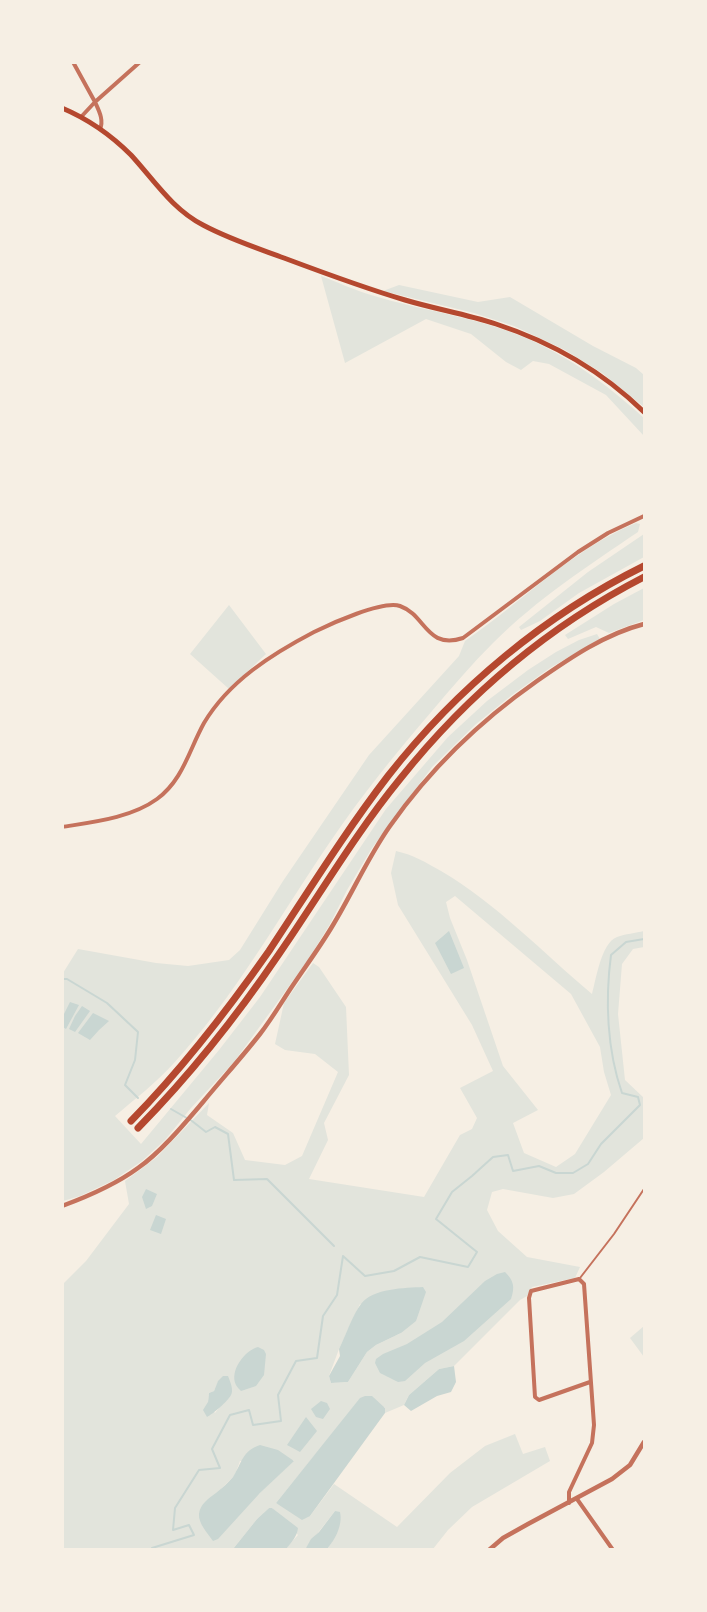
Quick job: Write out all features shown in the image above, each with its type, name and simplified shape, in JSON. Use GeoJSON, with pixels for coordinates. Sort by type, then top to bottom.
{"type":"FeatureCollection","features":[{"type":"Feature","properties":{"kind":"highway"},"geometry":{"type":"LineString","coordinates":[[131,1121],[184,1063],[229,1006],[370,800],[422,735],[459,696],[526,639],[587,597],[644,566]]}},
{"type":"Feature","properties":{"kind":"highway"},"geometry":{"type":"LineString","coordinates":[[138,1128],[183,1080],[234,1018],[281,952],[375,811],[441,730],[482,690],[530,650],[585,611],[644,577]]}},
{"type":"Feature","properties":{"kind":"main road"},"geometry":{"type":"LineString","coordinates":[[62,108],[81,117],[130,154],[168,199],[181,211],[208,228],[359,286],[408,301],[478,318],[526,335],[558,350],[590,369],[626,395],[644,412]]}},
{"type":"Feature","properties":{"kind":"street"},"geometry":{"type":"LineString","coordinates":[[73,62],[101,115],[102,125],[100,130]]}},
{"type":"Feature","properties":{"kind":"street"},"geometry":{"type":"LineString","coordinates":[[81,117],[140,62]]}},
{"type":"Feature","properties":{"kind":"street"},"geometry":{"type":"LineString","coordinates":[[62,827],[118,816],[142,808],[168,790],[180,775],[204,723],[224,698],[258,664],[316,631],[368,610],[394,605],[406,609],[439,639],[450,641],[463,638],[578,552],[616,528],[644,516]]}},
{"type":"Feature","properties":{"kind":"street"},"geometry":{"type":"LineString","coordinates":[[62,1206],[98,1192],[137,1169],[195,1111],[261,1032],[334,924],[362,870],[390,826],[434,770],[476,728],[564,663],[596,643],[630,627],[644,624]]}},
{"type":"Feature","properties":{"kind":"street"},"geometry":{"type":"LineString","coordinates":[[568,1503],[569,1492],[592,1443],[594,1425],[584,1284],[579,1279],[531,1291],[529,1298],[535,1397],[539,1400],[590,1382]]}},
{"type":"Feature","properties":{"kind":"street"},"geometry":{"type":"LineString","coordinates":[[490,1550],[504,1538],[612,1479],[630,1465],[644,1445]]}},
{"type":"Feature","properties":{"kind":"street"},"geometry":{"type":"LineString","coordinates":[[577,1498],[612,1548],[606,1550]]}},
{"type":"Feature","properties":{"kind":"lane"},"geometry":{"type":"LineString","coordinates":[[579,1279],[614,1234],[644,1189]]}},
{"type":"Feature","properties":{"kind":"shaded area"},"geometry":{"type":"Polygon","coordinates":[[[321,276],[371,295],[498,328],[539,344],[581,368],[632,407],[644,418],[644,436],[606,395],[549,364],[533,361],[521,370],[506,362],[471,334],[426,319],[345,363],[321,276]]]}},
{"type":"Feature","properties":{"kind":"shaded area"},"geometry":{"type":"Polygon","coordinates":[[[399,285],[478,302],[510,297],[593,346],[636,368],[644,375],[644,407],[602,373],[565,350],[514,326],[474,313],[383,291],[399,285]]]}},
{"type":"Feature","properties":{"kind":"shaded area"},"geometry":{"type":"Polygon","coordinates":[[[636,523],[640,524],[638,532],[545,598],[493,643],[447,693],[379,775],[330,842],[217,1011],[167,1070],[115,1116],[141,1144],[260,997],[386,809],[448,737],[487,701],[528,670],[579,640],[597,634],[600,639],[550,668],[512,695],[476,724],[432,767],[372,848],[308,960],[234,1062],[191,1108],[165,1140],[142,1161],[114,1180],[80,1196],[63,1201],[63,973],[78,949],[156,963],[188,966],[229,960],[240,950],[283,881],[369,755],[459,656],[465,641],[568,562],[612,534],[636,523]]]}},
{"type":"Feature","properties":{"kind":"shaded area"},"geometry":{"type":"Polygon","coordinates":[[[644,534],[644,557],[579,593],[540,621],[521,630],[519,627],[588,572],[644,534]]]}},
{"type":"Feature","properties":{"kind":"shaded area"},"geometry":{"type":"Polygon","coordinates":[[[644,588],[644,620],[609,633],[596,627],[568,639],[565,635],[614,604],[644,588]]]}},
{"type":"Feature","properties":{"kind":"shaded area"},"geometry":{"type":"Polygon","coordinates":[[[229,605],[266,654],[229,689],[190,654],[229,605]]]}},
{"type":"Feature","properties":{"kind":"shaded area"},"geometry":{"type":"Polygon","coordinates":[[[396,851],[414,857],[441,871],[462,884],[500,913],[592,994],[600,962],[611,941],[620,936],[644,931],[644,947],[633,949],[622,964],[618,1014],[625,1080],[644,1098],[644,1138],[604,1172],[574,1194],[553,1198],[503,1189],[492,1192],[487,1210],[498,1231],[527,1257],[580,1267],[575,1278],[532,1287],[527,1296],[520,1300],[454,1366],[439,1369],[409,1395],[404,1405],[385,1413],[385,1407],[314,1456],[276,1503],[310,1516],[334,1484],[397,1527],[450,1473],[485,1446],[515,1434],[523,1454],[545,1447],[550,1461],[472,1507],[448,1530],[433,1549],[327,1549],[333,1540],[335,1511],[307,1549],[285,1549],[298,1535],[272,1508],[269,1508],[257,1519],[233,1549],[63,1550],[63,1284],[86,1261],[129,1204],[125,1181],[157,1157],[209,1103],[207,1115],[233,1133],[245,1160],[285,1165],[302,1156],[338,1072],[315,1054],[285,1050],[275,1044],[284,1003],[313,963],[319,967],[346,1007],[349,1075],[324,1123],[328,1140],[309,1179],[424,1197],[460,1135],[472,1129],[477,1118],[460,1088],[493,1071],[472,1025],[398,905],[391,873],[396,851]],[[455,896],[446,902],[503,1066],[538,1110],[513,1123],[524,1153],[556,1167],[575,1154],[611,1095],[604,1072],[600,1047],[571,994],[455,896]],[[360,1304],[329,1376],[331,1383],[348,1382],[367,1352],[376,1345],[401,1333],[360,1304]],[[218,1382],[214,1391],[209,1393],[208,1402],[215,1413],[222,1404],[218,1382]],[[294,1460],[240,1461],[235,1475],[221,1489],[259,1494],[294,1460]]]}},
{"type":"Feature","properties":{"kind":"shaded area"},"geometry":{"type":"Polygon","coordinates":[[[449,931],[464,968],[451,974],[435,943],[449,931]]]}},
{"type":"Feature","properties":{"kind":"shaded area"},"geometry":{"type":"Polygon","coordinates":[[[70,1002],[79,1005],[66,1029],[63,1027],[63,1016],[70,1002]]]}},
{"type":"Feature","properties":{"kind":"shaded area"},"geometry":{"type":"Polygon","coordinates":[[[82,1006],[90,1011],[75,1032],[69,1029],[82,1006]]]}},
{"type":"Feature","properties":{"kind":"shaded area"},"geometry":{"type":"Polygon","coordinates":[[[93,1013],[109,1021],[90,1040],[78,1033],[93,1013]]]}},
{"type":"Feature","properties":{"kind":"shaded area"},"geometry":{"type":"Polygon","coordinates":[[[146,1189],[157,1194],[152,1206],[146,1209],[142,1197],[146,1189]]]}},
{"type":"Feature","properties":{"kind":"shaded area"},"geometry":{"type":"Polygon","coordinates":[[[156,1215],[166,1219],[161,1234],[150,1230],[156,1215]]]}},
{"type":"Feature","properties":{"kind":"shaded area"},"geometry":{"type":"Polygon","coordinates":[[[505,1272],[513,1284],[511,1299],[464,1341],[425,1363],[405,1381],[398,1382],[380,1373],[375,1363],[376,1359],[407,1344],[442,1322],[485,1281],[505,1272]]]}},
{"type":"Feature","properties":{"kind":"shaded area"},"geometry":{"type":"Polygon","coordinates":[[[423,1287],[426,1292],[416,1321],[401,1333],[376,1345],[367,1352],[348,1382],[331,1383],[329,1376],[340,1356],[339,1349],[361,1304],[366,1299],[381,1292],[423,1287]]]}},
{"type":"Feature","properties":{"kind":"shaded area"},"geometry":{"type":"Polygon","coordinates":[[[644,1326],[644,1357],[630,1338],[644,1326]]]}},
{"type":"Feature","properties":{"kind":"shaded area"},"geometry":{"type":"Polygon","coordinates":[[[258,1347],[264,1350],[266,1354],[264,1375],[256,1386],[241,1391],[236,1386],[234,1379],[236,1368],[248,1352],[258,1347]]]}},
{"type":"Feature","properties":{"kind":"shaded area"},"geometry":{"type":"Polygon","coordinates":[[[454,1366],[456,1382],[451,1392],[437,1396],[411,1411],[404,1405],[409,1395],[439,1369],[454,1366]]]}},
{"type":"Feature","properties":{"kind":"shaded area"},"geometry":{"type":"Polygon","coordinates":[[[223,1376],[228,1376],[232,1393],[224,1404],[207,1417],[203,1410],[208,1402],[209,1393],[214,1391],[218,1381],[223,1376]]]}},
{"type":"Feature","properties":{"kind":"shaded area"},"geometry":{"type":"Polygon","coordinates":[[[372,1396],[385,1408],[385,1413],[310,1516],[302,1520],[276,1503],[360,1398],[372,1396]]]}},
{"type":"Feature","properties":{"kind":"shaded area"},"geometry":{"type":"Polygon","coordinates":[[[321,1401],[327,1403],[330,1409],[323,1419],[316,1417],[311,1409],[321,1401]]]}},
{"type":"Feature","properties":{"kind":"shaded area"},"geometry":{"type":"Polygon","coordinates":[[[306,1417],[317,1431],[300,1452],[287,1445],[306,1417]]]}},
{"type":"Feature","properties":{"kind":"shaded area"},"geometry":{"type":"Polygon","coordinates":[[[260,1445],[278,1450],[294,1461],[259,1494],[218,1539],[213,1541],[200,1521],[201,1507],[233,1477],[246,1454],[260,1445]]]}},
{"type":"Feature","properties":{"kind":"shaded area"},"geometry":{"type":"Polygon","coordinates":[[[269,1508],[272,1508],[298,1528],[295,1537],[285,1550],[233,1549],[257,1519],[269,1508]]]}},
{"type":"Feature","properties":{"kind":"shaded area"},"geometry":{"type":"Polygon","coordinates":[[[335,1511],[340,1512],[341,1517],[338,1532],[330,1545],[327,1549],[307,1549],[311,1539],[319,1532],[335,1511]]]}},
{"type":"Feature","properties":{"kind":"waterway"},"geometry":{"type":"LineString","coordinates":[[152,1550],[152,1548],[194,1535],[189,1525],[173,1530],[175,1508],[199,1470],[220,1468],[212,1449],[230,1415],[249,1410],[253,1425],[281,1421],[278,1395],[296,1361],[317,1358],[323,1316],[337,1295],[343,1256],[365,1276],[394,1271],[420,1257],[468,1267],[477,1252],[436,1219],[452,1192],[493,1157],[508,1155],[513,1171],[539,1166],[556,1173],[573,1173],[588,1164],[601,1144],[640,1105],[638,1097],[622,1093],[617,1077],[610,1042],[608,990],[611,955],[626,942],[644,939]]}},
{"type":"Feature","properties":{"kind":"waterway"},"geometry":{"type":"LineString","coordinates":[[62,979],[67,979],[107,1003],[138,1032],[135,1060],[125,1085],[138,1098]]}},
{"type":"Feature","properties":{"kind":"waterway"},"geometry":{"type":"LineString","coordinates":[[171,1109],[192,1121],[206,1132],[215,1127],[228,1134],[234,1180],[267,1179],[334,1246]]}}]}
